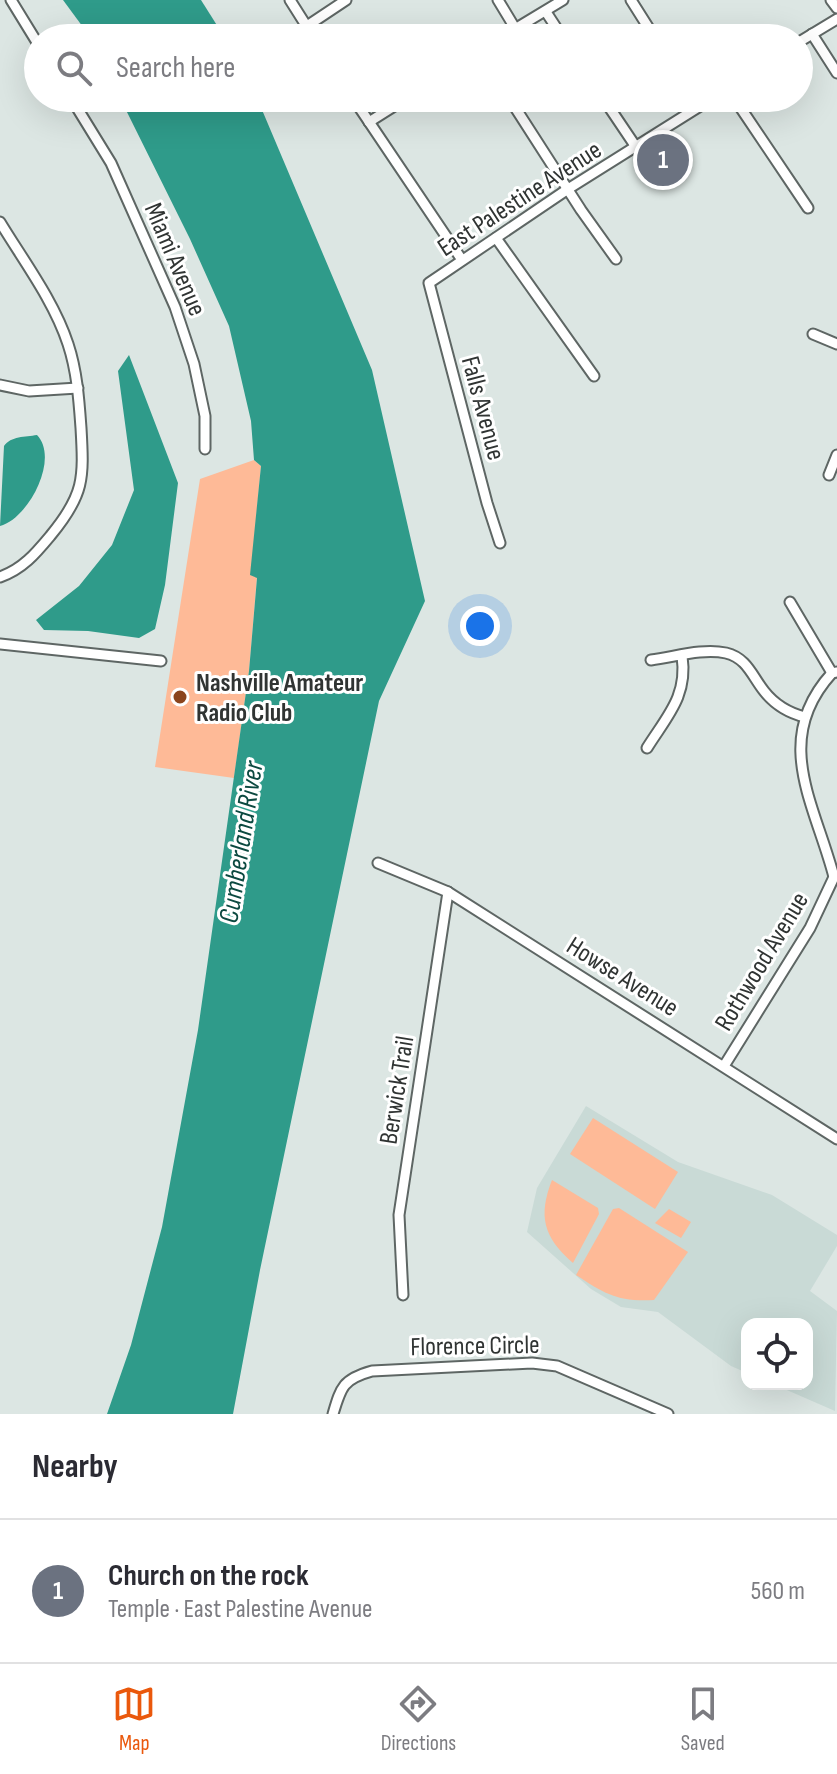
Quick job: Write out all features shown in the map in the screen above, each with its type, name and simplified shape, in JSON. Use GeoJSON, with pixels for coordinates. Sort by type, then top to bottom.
{"type":"FeatureCollection","features":[{"type":"Feature","properties":{"kind":"street"},"geometry":{"type":"LineString","coordinates":[[11,0],[26,24]]}},
{"type":"Feature","properties":{"kind":"street"},"geometry":{"type":"LineString","coordinates":[[290,0],[306,24]]}},
{"type":"Feature","properties":{"kind":"street"},"geometry":{"type":"LineString","coordinates":[[310,24],[346,0]]}},
{"type":"Feature","properties":{"kind":"street"},"geometry":{"type":"LineString","coordinates":[[498,0],[513,24]]}},
{"type":"Feature","properties":{"kind":"street"},"geometry":{"type":"LineString","coordinates":[[523,24],[563,0]]}},
{"type":"Feature","properties":{"kind":"street"},"geometry":{"type":"LineString","coordinates":[[631,0],[646,24]]}},
{"type":"Feature","properties":{"kind":"street"},"geometry":{"type":"LineString","coordinates":[[831,0],[837,8]]}},
{"type":"Feature","properties":{"kind":"street"},"geometry":{"type":"LineString","coordinates":[[546,12],[554,24]]}},
{"type":"Feature","properties":{"kind":"street"},"geometry":{"type":"LineString","coordinates":[[813,33],[837,19]]}},
{"type":"Feature","properties":{"kind":"street"},"geometry":{"type":"LineString","coordinates":[[813,36],[837,73]]}},
{"type":"Feature","properties":{"kind":"street","name":"Miami Avenue"},"geometry":{"type":"LineString","coordinates":[[80,112],[111,163],[175,307],[194,364],[205,416],[205,449]]}},
{"type":"Feature","properties":{"kind":"street"},"geometry":{"type":"LineString","coordinates":[[362,112],[462,260]]}},
{"type":"Feature","properties":{"kind":"street"},"geometry":{"type":"LineString","coordinates":[[369,122],[385,112]]}},
{"type":"Feature","properties":{"kind":"street"},"geometry":{"type":"LineString","coordinates":[[518,112],[616,259]]}},
{"type":"Feature","properties":{"kind":"street"},"geometry":{"type":"LineString","coordinates":[[612,112],[636,147]]}},
{"type":"Feature","properties":{"kind":"street","name":"East Palestine Avenue"},"geometry":{"type":"LineString","coordinates":[[430,283],[568,189],[636,147],[683,112]]}},
{"type":"Feature","properties":{"kind":"street"},"geometry":{"type":"LineString","coordinates":[[743,112],[808,208]]}},
{"type":"Feature","properties":{"kind":"street"},"geometry":{"type":"LineString","coordinates":[[0,222],[57,319],[73,360],[84,468],[71,511],[27,563],[0,577]]}},
{"type":"Feature","properties":{"kind":"street"},"geometry":{"type":"LineString","coordinates":[[496,238],[594,376]]}},
{"type":"Feature","properties":{"kind":"street","name":"Falls Avenue"},"geometry":{"type":"LineString","coordinates":[[430,283],[500,543]]}},
{"type":"Feature","properties":{"kind":"street"},"geometry":{"type":"LineString","coordinates":[[813,334],[837,344]]}},
{"type":"Feature","properties":{"kind":"street"},"geometry":{"type":"LineString","coordinates":[[0,385],[29,391],[78,388]]}},
{"type":"Feature","properties":{"kind":"street"},"geometry":{"type":"LineString","coordinates":[[829,475],[837,455]]}},
{"type":"Feature","properties":{"kind":"street"},"geometry":{"type":"LineString","coordinates":[[790,602],[834,673],[819,687],[805,717],[799,754],[809,801],[834,875]]}},
{"type":"Feature","properties":{"kind":"street"},"geometry":{"type":"LineString","coordinates":[[0,644],[161,661]]}},
{"type":"Feature","properties":{"kind":"street"},"geometry":{"type":"LineString","coordinates":[[651,660],[710,651],[737,657],[747,665],[775,703],[805,717]]}},
{"type":"Feature","properties":{"kind":"street"},"geometry":{"type":"LineString","coordinates":[[647,748],[680,695],[685,674],[682,656]]}},
{"type":"Feature","properties":{"kind":"street","name":"Howse Avenue"},"geometry":{"type":"LineString","coordinates":[[378,863],[448,892],[837,1139]]}},
{"type":"Feature","properties":{"kind":"street","name":"Rothwood Avenue"},"geometry":{"type":"LineString","coordinates":[[724,1066],[810,928],[834,875]]}},
{"type":"Feature","properties":{"kind":"street","name":"Berwick Trail"},"geometry":{"type":"LineString","coordinates":[[403,1295],[399,1215],[448,892]]}},
{"type":"Feature","properties":{"kind":"street","name":"Florence Circle"},"geometry":{"type":"LineString","coordinates":[[333,1414],[346,1381],[355,1375],[372,1371],[532,1363],[566,1368],[668,1414]]}},
{"type":"Feature","properties":{"kind":"shaded area"},"geometry":{"type":"Polygon","coordinates":[[[254,460],[261,466],[251,575],[257,577],[249,671],[234,778],[155,767],[200,479],[254,460]]]}},
{"type":"Feature","properties":{"kind":"shaded area"},"geometry":{"type":"Polygon","coordinates":[[[586,1106],[678,1162],[772,1195],[837,1235],[837,1246],[810,1291],[837,1311],[835,1411],[787,1390],[813,1390],[813,1318],[741,1318],[741,1370],[731,1366],[658,1312],[621,1307],[591,1289],[527,1232],[537,1188],[586,1106]]]}},
{"type":"Feature","properties":{"kind":"shaded area"},"geometry":{"type":"Polygon","coordinates":[[[593,1118],[678,1172],[655,1209],[570,1154],[593,1118]]]}},
{"type":"Feature","properties":{"kind":"shaded area"},"geometry":{"type":"Polygon","coordinates":[[[552,1180],[598,1208],[599,1214],[573,1263],[555,1244],[546,1225],[545,1204],[552,1180]]]}},
{"type":"Feature","properties":{"kind":"shaded area"},"geometry":{"type":"Polygon","coordinates":[[[619,1208],[688,1252],[654,1300],[631,1300],[612,1295],[576,1275],[613,1209],[619,1208]]]}},
{"type":"Feature","properties":{"kind":"shaded area"},"geometry":{"type":"Polygon","coordinates":[[[669,1209],[691,1222],[681,1238],[655,1223],[669,1209]]]}},
{"type":"Feature","properties":{"kind":"water"},"geometry":{"type":"Polygon","coordinates":[[[63,0],[201,0],[216,24],[81,24],[63,0]]]}},
{"type":"Feature","properties":{"kind":"water","name":"Cumberland River"},"geometry":{"type":"Polygon","coordinates":[[[127,112],[263,112],[372,370],[425,601],[379,701],[260,1270],[233,1414],[107,1414],[131,1345],[162,1227],[198,1030],[249,671],[257,578],[250,575],[261,466],[254,460],[251,421],[229,326],[127,112]]]}},
{"type":"Feature","properties":{"kind":"water"},"geometry":{"type":"Polygon","coordinates":[[[129,355],[178,483],[165,585],[155,629],[139,638],[88,631],[44,630],[36,620],[79,586],[112,545],[134,490],[118,371],[129,355]]]}},
{"type":"Feature","properties":{"kind":"water"},"geometry":{"type":"Polygon","coordinates":[[[37,435],[45,458],[38,487],[21,512],[0,526],[4,446],[14,439],[37,435]]]}},
{"type":"Feature","properties":{"kind":"place","name":"Church on the rock"},"geometry":{"type":"Point","coordinates":[663,160]}},
{"type":"Feature","properties":{"kind":"place","name":"Nashville Amateur Radio Club"},"geometry":{"type":"Point","coordinates":[180,697]}}]}
